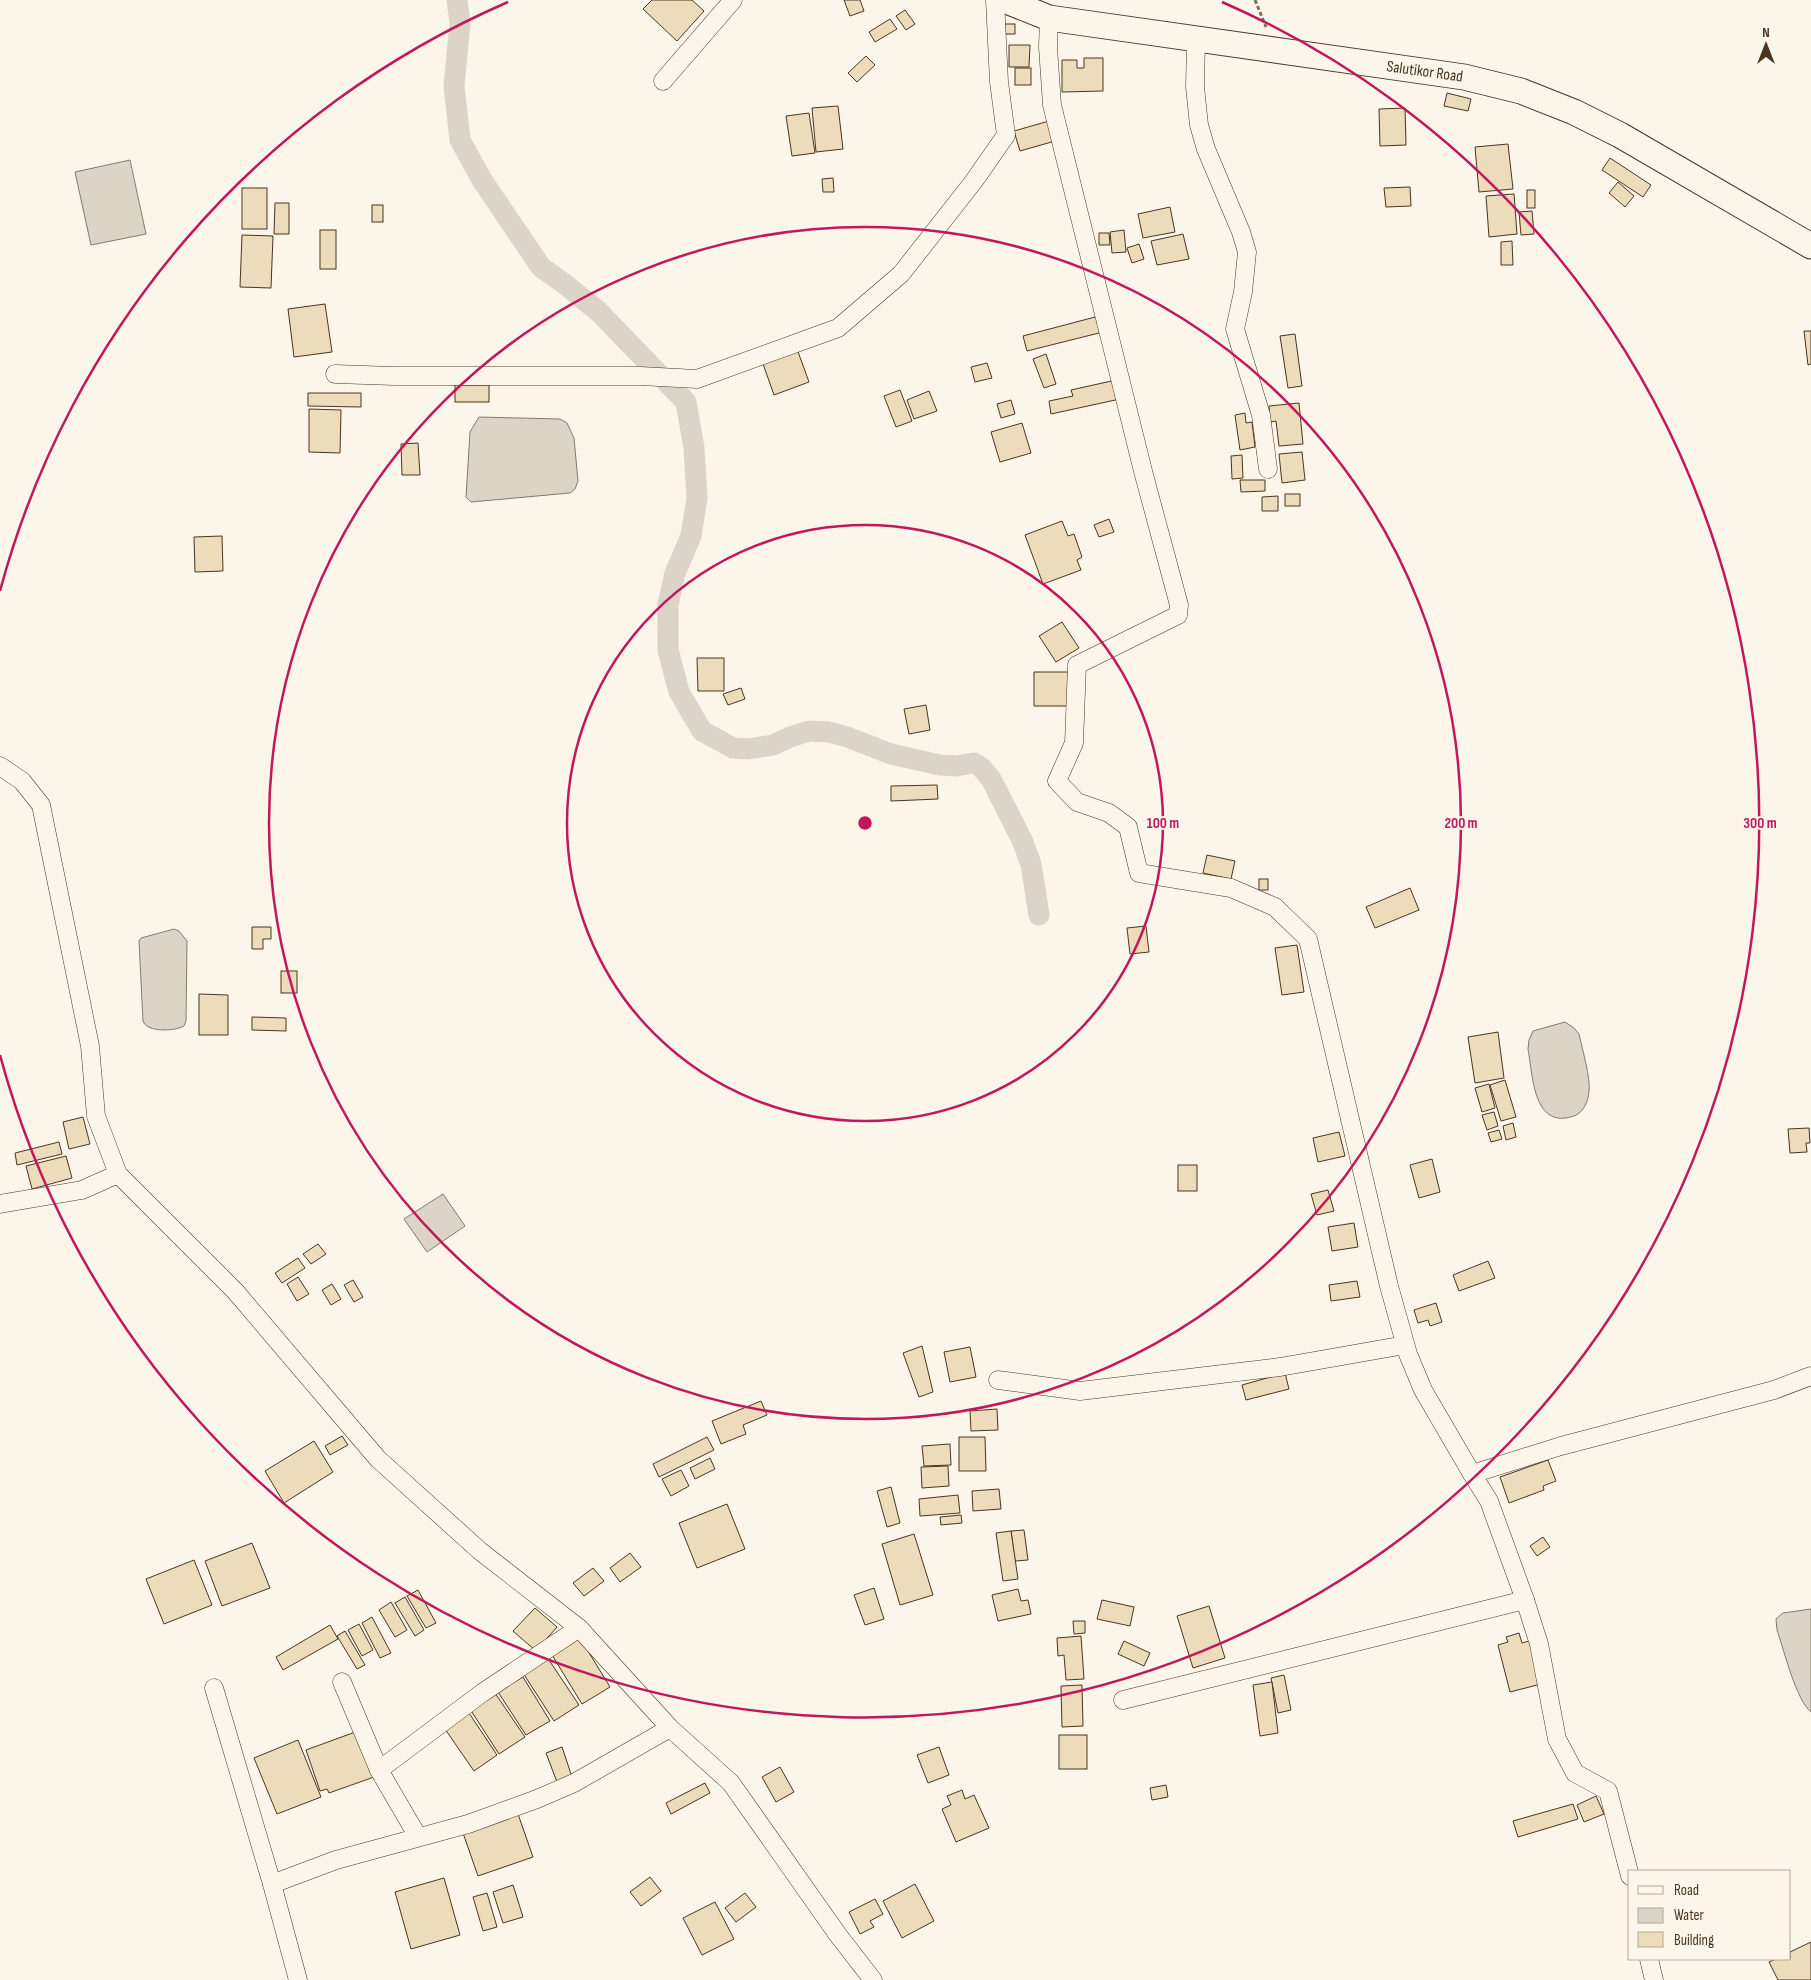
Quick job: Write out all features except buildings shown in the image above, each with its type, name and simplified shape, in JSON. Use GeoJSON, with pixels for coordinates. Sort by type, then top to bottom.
{"type":"FeatureCollection","features":[{"type":"Feature","properties":{"kind":"main road","name":"Salutikor Road"},"geometry":{"type":"LineString","coordinates":[[1004,0],[1049,18],[1464,77],[1521,91],[1574,112],[1620,135],[1811,246]]}},
{"type":"Feature","properties":{"kind":"street"},"geometry":{"type":"LineString","coordinates":[[663,82],[733,0]]}},
{"type":"Feature","properties":{"kind":"street"},"geometry":{"type":"LineString","coordinates":[[335,374],[394,376],[640,376],[698,379],[838,328],[901,274],[974,181],[1006,135],[999,82],[995,0]]}},
{"type":"Feature","properties":{"kind":"street"},"geometry":{"type":"LineString","coordinates":[[1049,18],[1048,47],[1052,105],[1142,466],[1179,605],[1178,615],[1078,664],[1074,743],[1057,781],[1077,802],[1109,813],[1128,827],[1139,873],[1231,888],[1275,907],[1308,939],[1388,1286],[1405,1345],[1424,1390],[1489,1501],[1539,1644],[1557,1739],[1575,1773],[1608,1790],[1628,1870]]}},
{"type":"Feature","properties":{"kind":"street"},"geometry":{"type":"LineString","coordinates":[[1196,40],[1195,87],[1199,125],[1206,148],[1241,232],[1247,252],[1243,292],[1235,329],[1261,415],[1268,469]]}},
{"type":"Feature","properties":{"kind":"street"},"geometry":{"type":"LineString","coordinates":[[0,766],[22,781],[41,804],[90,1046],[96,1116],[118,1174],[235,1292],[378,1459],[480,1551],[579,1628],[670,1728],[731,1783],[838,1935],[873,1980]]}},
{"type":"Feature","properties":{"kind":"street"},"geometry":{"type":"LineString","coordinates":[[0,1204],[82,1190],[118,1174]]}},
{"type":"Feature","properties":{"kind":"street"},"geometry":{"type":"LineString","coordinates":[[998,1380],[1080,1391],[1280,1367],[1405,1345]]}},
{"type":"Feature","properties":{"kind":"street"},"geometry":{"type":"LineString","coordinates":[[1472,1474],[1561,1446],[1774,1390],[1811,1376]]}},
{"type":"Feature","properties":{"kind":"street"},"geometry":{"type":"LineString","coordinates":[[1123,1700],[1525,1600]]}},
{"type":"Feature","properties":{"kind":"street"},"geometry":{"type":"LineString","coordinates":[[379,1770],[482,1693],[579,1628]]}},
{"type":"Feature","properties":{"kind":"street"},"geometry":{"type":"LineString","coordinates":[[342,1682],[379,1770],[418,1837]]}},
{"type":"Feature","properties":{"kind":"street"},"geometry":{"type":"LineString","coordinates":[[214,1688],[272,1884],[298,1980]]}},
{"type":"Feature","properties":{"kind":"street"},"geometry":{"type":"LineString","coordinates":[[272,1884],[336,1860],[468,1824],[544,1796],[574,1783],[670,1728]]}},
{"type":"Feature","properties":{"kind":"street"},"geometry":{"type":"LineString","coordinates":[[1649,1960],[1654,1980]]}},
{"type":"Feature","properties":{"kind":"water"},"geometry":{"type":"Polygon","coordinates":[[[130,160],[146,234],[91,245],[75,172],[130,160]]]}},
{"type":"Feature","properties":{"kind":"water"},"geometry":{"type":"Polygon","coordinates":[[[479,417],[560,419],[567,423],[574,438],[578,481],[575,489],[570,493],[471,502],[466,497],[470,432],[479,417]]]}},
{"type":"Feature","properties":{"kind":"water"},"geometry":{"type":"Polygon","coordinates":[[[174,929],[179,931],[187,941],[186,1021],[184,1026],[180,1028],[162,1030],[150,1028],[143,1021],[139,941],[141,938],[174,929]]]}},
{"type":"Feature","properties":{"kind":"water"},"geometry":{"type":"Polygon","coordinates":[[[1565,1022],[1579,1034],[1588,1072],[1589,1092],[1585,1107],[1577,1115],[1560,1118],[1550,1115],[1543,1108],[1538,1098],[1534,1086],[1528,1049],[1533,1031],[1565,1022]]]}},
{"type":"Feature","properties":{"kind":"water"},"geometry":{"type":"Polygon","coordinates":[[[443,1194],[465,1226],[427,1252],[404,1219],[443,1194]]]}},
{"type":"Feature","properties":{"kind":"water"},"geometry":{"type":"Polygon","coordinates":[[[1811,1609],[1811,1712],[1800,1697],[1795,1686],[1777,1630],[1776,1619],[1783,1613],[1811,1609]]]}},
{"type":"Feature","properties":{"kind":"waterway"},"geometry":{"type":"LineString","coordinates":[[457,0],[460,23],[454,86],[460,140],[482,180],[541,267],[599,312],[686,402],[694,448],[697,498],[691,536],[675,573],[668,605],[668,650],[679,692],[702,731],[733,748],[748,749],[773,745],[809,731],[829,732],[891,754],[940,765],[956,766],[974,763],[981,767],[991,779],[1022,840],[1031,864],[1039,915]]}}]}
